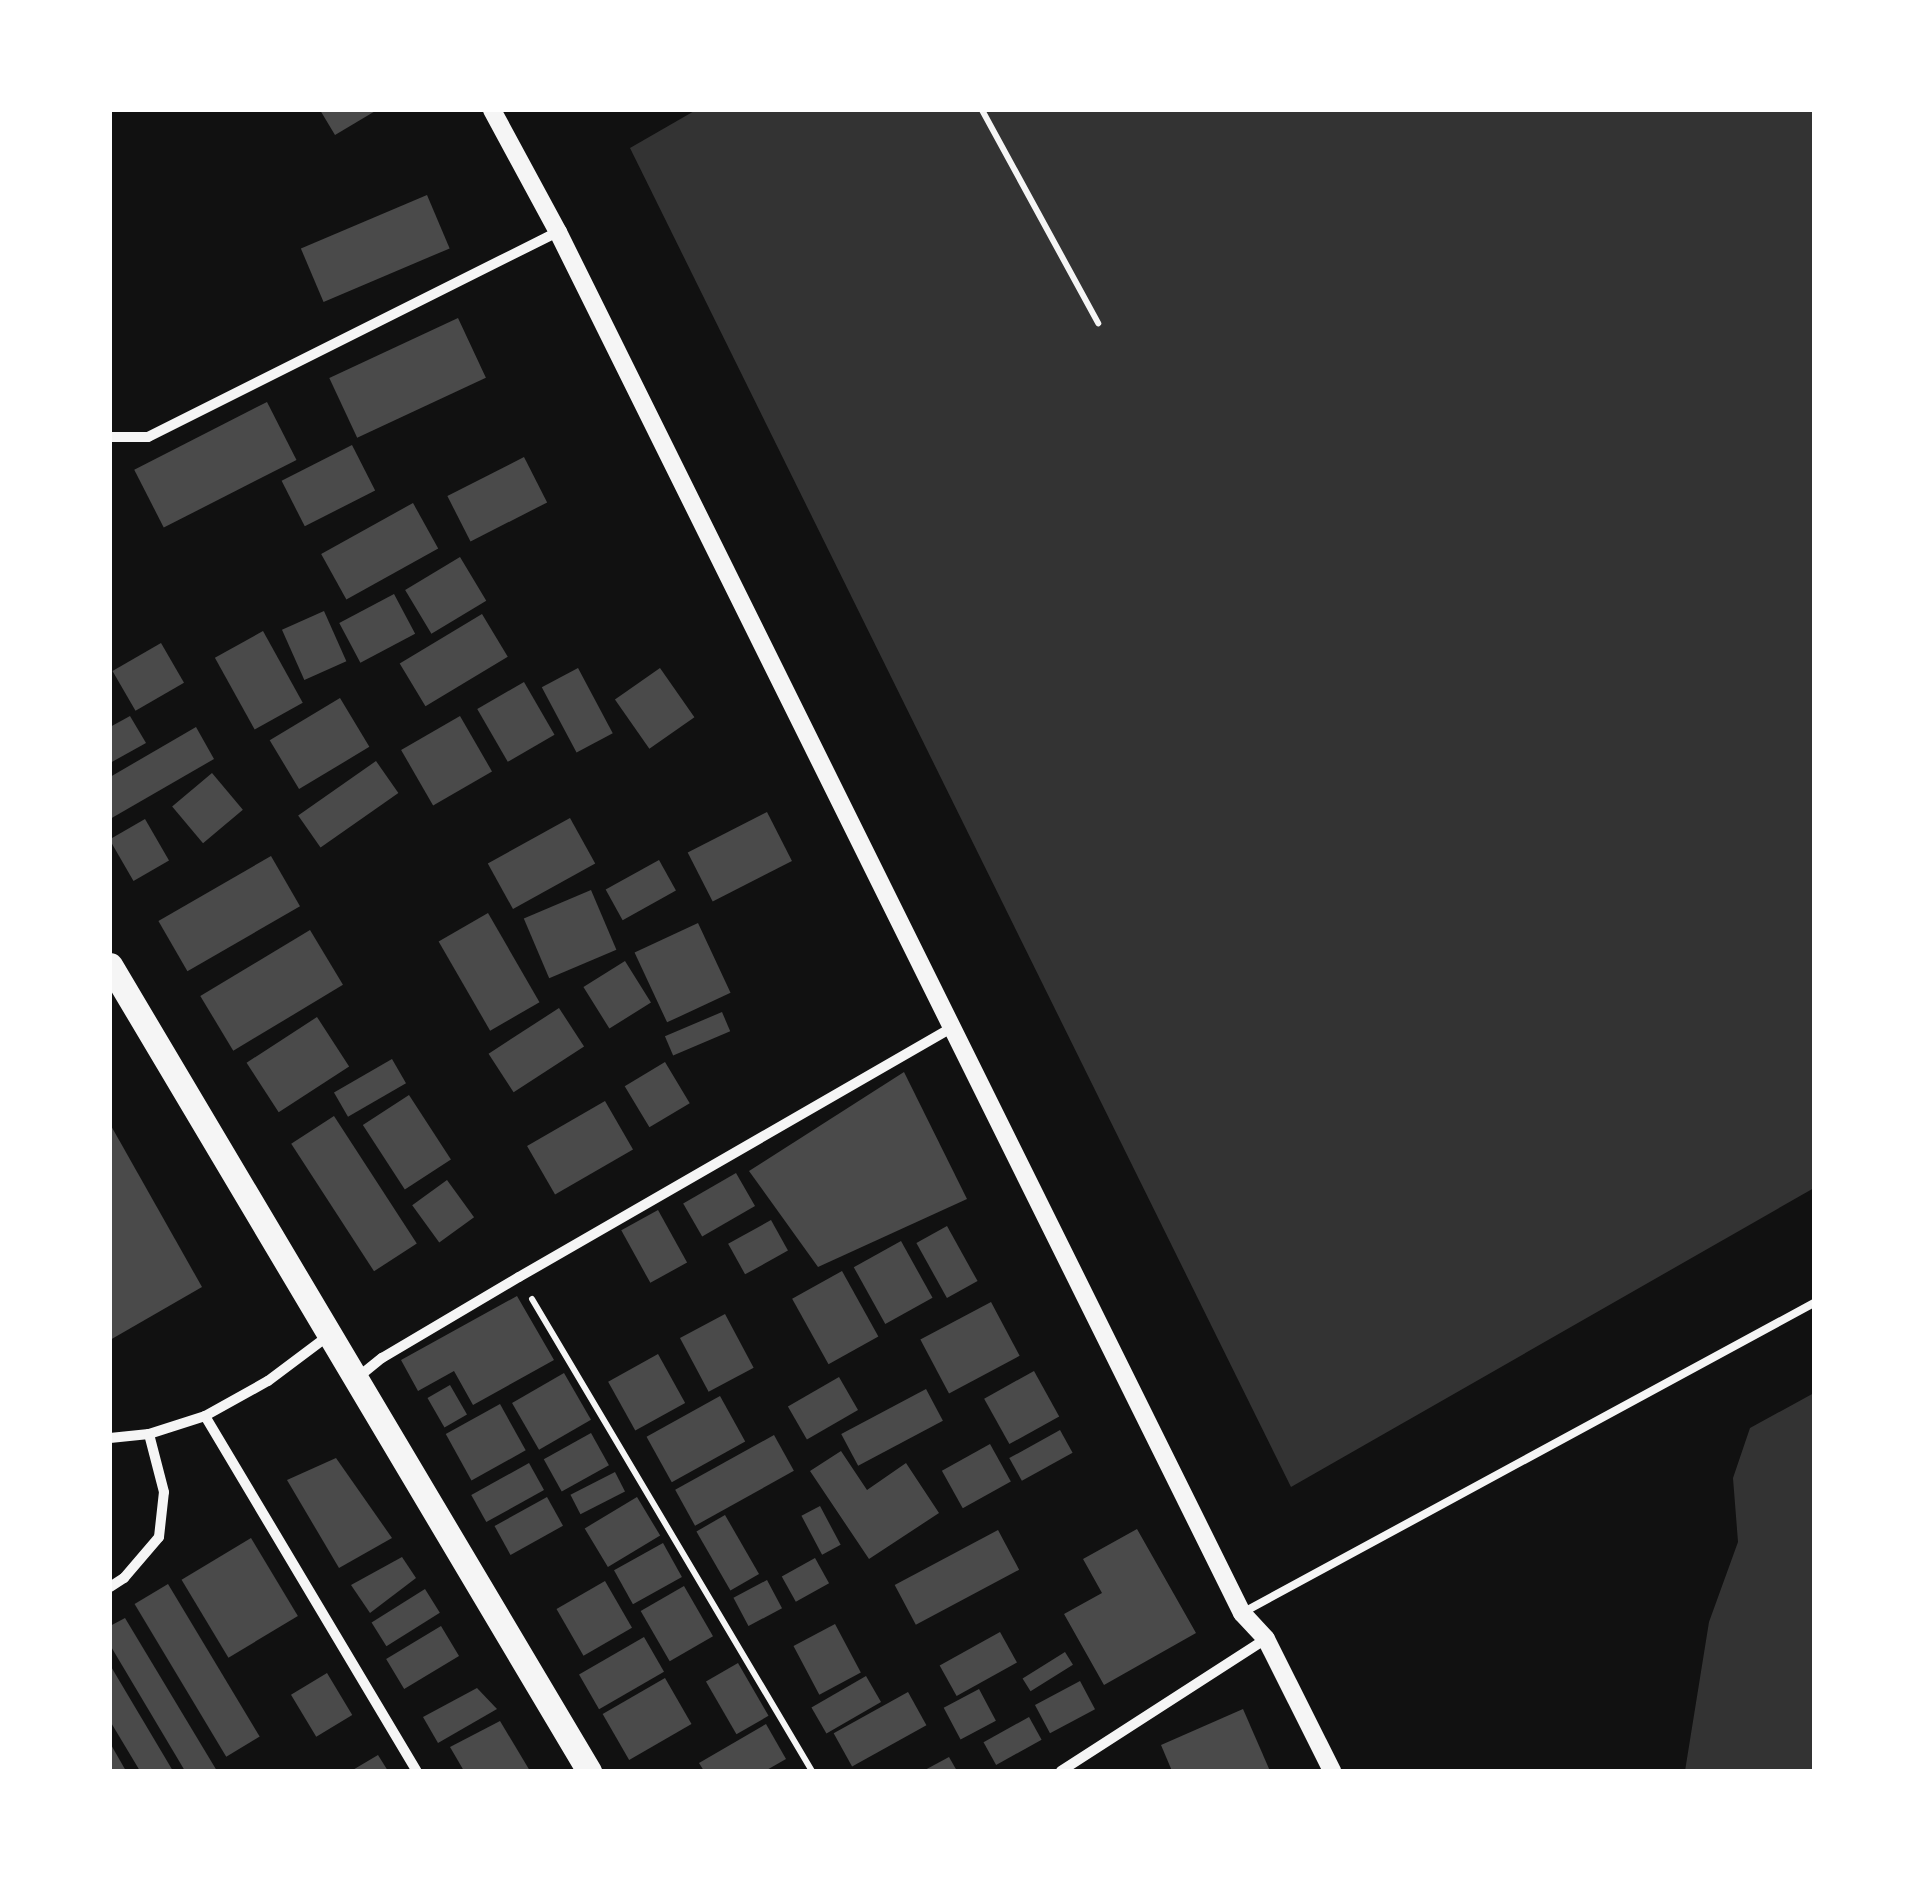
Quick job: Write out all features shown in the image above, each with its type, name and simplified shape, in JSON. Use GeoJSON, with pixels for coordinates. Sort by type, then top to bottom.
{"type":"FeatureCollection","features":[{"type":"Feature","properties":{"kind":"main road"},"geometry":{"type":"LineString","coordinates":[[110,965],[589,1771]]}},
{"type":"Feature","properties":{"kind":"street"},"geometry":{"type":"LineString","coordinates":[[492,110],[558,232],[1242,1614],[1266,1640],[1332,1771]]}},
{"type":"Feature","properties":{"kind":"street"},"geometry":{"type":"LineString","coordinates":[[110,437],[148,437],[558,232]]}},
{"type":"Feature","properties":{"kind":"street"},"geometry":{"type":"LineString","coordinates":[[358,1378],[382,1358],[518,1277],[954,1027]]}},
{"type":"Feature","properties":{"kind":"street"},"geometry":{"type":"LineString","coordinates":[[110,1438],[149,1434],[206,1416],[268,1381],[329,1336]]}},
{"type":"Feature","properties":{"kind":"street"},"geometry":{"type":"LineString","coordinates":[[206,1416],[417,1771]]}},
{"type":"Feature","properties":{"kind":"street"},"geometry":{"type":"LineString","coordinates":[[110,1587],[124,1578],[159,1537],[164,1492],[149,1434]]}},
{"type":"Feature","properties":{"kind":"street"},"geometry":{"type":"LineString","coordinates":[[1061,1771],[1266,1640]]}},
{"type":"Feature","properties":{"kind":"lane"},"geometry":{"type":"LineString","coordinates":[[1242,1614],[1814,1303]]}},
{"type":"Feature","properties":{"kind":"path"},"geometry":{"type":"LineString","coordinates":[[982,110],[1098,324]]}},
{"type":"Feature","properties":{"kind":"path"},"geometry":{"type":"LineString","coordinates":[[518,1277],[812,1771]]}},
{"type":"Feature","properties":{"kind":"shaded area"},"geometry":{"type":"Polygon","coordinates":[[[696,110],[1814,110],[1814,1188],[1291,1487],[630,148],[696,110]]]}},
{"type":"Feature","properties":{"kind":"shaded area"},"geometry":{"type":"Polygon","coordinates":[[[1814,1393],[1814,1771],[1685,1771],[1709,1622],[1738,1542],[1733,1478],[1750,1428],[1814,1393]]]}},
{"type":"Feature","properties":{"kind":"building"},"geometry":{"type":"Polygon","coordinates":[[[320,110],[377,110],[335,135],[320,110]]]}},
{"type":"Feature","properties":{"kind":"building"},"geometry":{"type":"Polygon","coordinates":[[[427,195],[450,248],[324,302],[301,249],[427,195]]]}},
{"type":"Feature","properties":{"kind":"building"},"geometry":{"type":"Polygon","coordinates":[[[458,318],[486,378],[357,438],[329,378],[458,318]]]}},
{"type":"Feature","properties":{"kind":"building"},"geometry":{"type":"Polygon","coordinates":[[[267,402],[297,460],[164,528],[134,470],[267,402]]]}},
{"type":"Feature","properties":{"kind":"building"},"geometry":{"type":"Polygon","coordinates":[[[352,445],[375,490],[305,526],[282,481],[352,445]]]}},
{"type":"Feature","properties":{"kind":"building"},"geometry":{"type":"Polygon","coordinates":[[[524,457],[547,502],[471,541],[447,496],[524,457]]]}},
{"type":"Feature","properties":{"kind":"building"},"geometry":{"type":"Polygon","coordinates":[[[413,503],[438,548],[346,599],[321,554],[413,503]]]}},
{"type":"Feature","properties":{"kind":"building"},"geometry":{"type":"Polygon","coordinates":[[[460,557],[486,601],[431,634],[405,590],[460,557]]]}},
{"type":"Feature","properties":{"kind":"building"},"geometry":{"type":"Polygon","coordinates":[[[394,594],[415,634],[360,663],[339,623],[394,594]]]}},
{"type":"Feature","properties":{"kind":"building"},"geometry":{"type":"Polygon","coordinates":[[[324,611],[346,661],[304,680],[282,630],[324,611]]]}},
{"type":"Feature","properties":{"kind":"building"},"geometry":{"type":"Polygon","coordinates":[[[482,614],[508,657],[425,706],[400,663],[482,614]]]}},
{"type":"Feature","properties":{"kind":"building"},"geometry":{"type":"Polygon","coordinates":[[[263,631],[303,703],[255,729],[215,658],[263,631]]]}},
{"type":"Feature","properties":{"kind":"building"},"geometry":{"type":"Polygon","coordinates":[[[161,643],[184,683],[136,711],[113,671],[161,643]]]}},
{"type":"Feature","properties":{"kind":"building"},"geometry":{"type":"Polygon","coordinates":[[[578,668],[613,733],[577,753],[542,687],[578,668]]]}},
{"type":"Feature","properties":{"kind":"building"},"geometry":{"type":"Polygon","coordinates":[[[660,668],[694,717],[649,749],[615,700],[660,668]]]}},
{"type":"Feature","properties":{"kind":"building"},"geometry":{"type":"Polygon","coordinates":[[[524,682],[554,735],[508,762],[477,709],[524,682]]]}},
{"type":"Feature","properties":{"kind":"building"},"geometry":{"type":"Polygon","coordinates":[[[340,698],[369,747],[299,789],[270,740],[340,698]]]}},
{"type":"Feature","properties":{"kind":"building"},"geometry":{"type":"Polygon","coordinates":[[[130,716],[146,743],[110,763],[110,727],[130,716]]]}},
{"type":"Feature","properties":{"kind":"building"},"geometry":{"type":"Polygon","coordinates":[[[460,716],[492,771],[433,805],[401,750],[460,716]]]}},
{"type":"Feature","properties":{"kind":"building"},"geometry":{"type":"Polygon","coordinates":[[[196,727],[214,759],[110,819],[110,777],[196,727]]]}},
{"type":"Feature","properties":{"kind":"building"},"geometry":{"type":"Polygon","coordinates":[[[376,761],[398,793],[321,847],[298,815],[376,761]]]}},
{"type":"Feature","properties":{"kind":"building"},"geometry":{"type":"Polygon","coordinates":[[[212,773],[243,810],[203,843],[172,806],[212,773]]]}},
{"type":"Feature","properties":{"kind":"building"},"geometry":{"type":"Polygon","coordinates":[[[767,812],[792,861],[713,901],[688,852],[767,812]]]}},
{"type":"Feature","properties":{"kind":"building"},"geometry":{"type":"Polygon","coordinates":[[[570,818],[595,863],[513,909],[488,864],[570,818]]]}},
{"type":"Feature","properties":{"kind":"building"},"geometry":{"type":"Polygon","coordinates":[[[145,819],[169,861],[133,881],[110,839],[145,819]]]}},
{"type":"Feature","properties":{"kind":"building"},"geometry":{"type":"Polygon","coordinates":[[[271,856],[300,906],[187,971],[158,921],[271,856]]]}},
{"type":"Feature","properties":{"kind":"building"},"geometry":{"type":"Polygon","coordinates":[[[659,860],[676,891],[623,920],[606,890],[659,860]]]}},
{"type":"Feature","properties":{"kind":"building"},"geometry":{"type":"Polygon","coordinates":[[[591,890],[616,950],[549,978],[524,919],[591,890]]]}},
{"type":"Feature","properties":{"kind":"building"},"geometry":{"type":"Polygon","coordinates":[[[488,913],[540,1002],[490,1031],[439,942],[488,913]]]}},
{"type":"Feature","properties":{"kind":"building"},"geometry":{"type":"Polygon","coordinates":[[[698,923],[731,993],[667,1022],[635,953],[698,923]]]}},
{"type":"Feature","properties":{"kind":"building"},"geometry":{"type":"Polygon","coordinates":[[[310,930],[343,985],[233,1051],[200,996],[310,930]]]}},
{"type":"Feature","properties":{"kind":"building"},"geometry":{"type":"Polygon","coordinates":[[[625,961],[651,1003],[609,1029],[583,987],[625,961]]]}},
{"type":"Feature","properties":{"kind":"building"},"geometry":{"type":"Polygon","coordinates":[[[559,1008],[584,1047],[514,1092],[489,1054],[559,1008]]]}},
{"type":"Feature","properties":{"kind":"building"},"geometry":{"type":"Polygon","coordinates":[[[722,1012],[730,1031],[673,1056],[665,1036],[722,1012]]]}},
{"type":"Feature","properties":{"kind":"building"},"geometry":{"type":"Polygon","coordinates":[[[317,1017],[349,1066],[279,1112],[247,1063],[317,1017]]]}},
{"type":"Feature","properties":{"kind":"building"},"geometry":{"type":"Polygon","coordinates":[[[392,1059],[406,1083],[348,1117],[334,1092],[392,1059]]]}},
{"type":"Feature","properties":{"kind":"building"},"geometry":{"type":"Polygon","coordinates":[[[665,1062],[690,1103],[649,1127],[625,1086],[665,1062]]]}},
{"type":"Feature","properties":{"kind":"building"},"geometry":{"type":"Polygon","coordinates":[[[904,1072],[967,1199],[818,1267],[749,1171],[904,1072]]]}},
{"type":"Feature","properties":{"kind":"building"},"geometry":{"type":"Polygon","coordinates":[[[409,1095],[451,1160],[405,1190],[363,1125],[409,1095]]]}},
{"type":"Feature","properties":{"kind":"building"},"geometry":{"type":"Polygon","coordinates":[[[605,1101],[633,1149],[555,1194],[527,1146],[605,1101]]]}},
{"type":"Feature","properties":{"kind":"building"},"geometry":{"type":"Polygon","coordinates":[[[334,1116],[417,1243],[374,1271],[291,1144],[334,1116]]]}},
{"type":"Feature","properties":{"kind":"building"},"geometry":{"type":"Polygon","coordinates":[[[110,1124],[202,1287],[110,1340],[110,1124]]]}},
{"type":"Feature","properties":{"kind":"building"},"geometry":{"type":"Polygon","coordinates":[[[736,1173],[755,1206],[702,1236],[683,1204],[736,1173]]]}},
{"type":"Feature","properties":{"kind":"building"},"geometry":{"type":"Polygon","coordinates":[[[447,1180],[474,1217],[439,1242],[412,1205],[447,1180]]]}},
{"type":"Feature","properties":{"kind":"building"},"geometry":{"type":"Polygon","coordinates":[[[658,1210],[687,1262],[650,1283],[621,1230],[658,1210]]]}},
{"type":"Feature","properties":{"kind":"building"},"geometry":{"type":"Polygon","coordinates":[[[771,1220],[788,1251],[745,1274],[728,1244],[771,1220]]]}},
{"type":"Feature","properties":{"kind":"building"},"geometry":{"type":"Polygon","coordinates":[[[947,1226],[978,1281],[947,1298],[916,1243],[947,1226]]]}},
{"type":"Feature","properties":{"kind":"building"},"geometry":{"type":"Polygon","coordinates":[[[901,1241],[933,1298],[885,1324],[854,1267],[901,1241]]]}},
{"type":"Feature","properties":{"kind":"building"},"geometry":{"type":"Polygon","coordinates":[[[842,1271],[878,1337],[829,1364],[792,1299],[842,1271]]]}},
{"type":"Feature","properties":{"kind":"building"},"geometry":{"type":"Polygon","coordinates":[[[517,1296],[554,1360],[473,1405],[454,1371],[418,1391],[401,1360],[517,1296]]]}},
{"type":"Feature","properties":{"kind":"building"},"geometry":{"type":"Polygon","coordinates":[[[991,1302],[1020,1356],[949,1393],[920,1340],[991,1302]]]}},
{"type":"Feature","properties":{"kind":"building"},"geometry":{"type":"Polygon","coordinates":[[[725,1314],[754,1368],[709,1392],[680,1338],[725,1314]]]}},
{"type":"Feature","properties":{"kind":"building"},"geometry":{"type":"Polygon","coordinates":[[[658,1354],[685,1403],[635,1431],[608,1382],[658,1354]]]}},
{"type":"Feature","properties":{"kind":"building"},"geometry":{"type":"Polygon","coordinates":[[[1034,1371],[1059,1416],[1009,1444],[984,1399],[1034,1371]]]}},
{"type":"Feature","properties":{"kind":"building"},"geometry":{"type":"Polygon","coordinates":[[[564,1373],[591,1420],[539,1450],[512,1403],[564,1373]]]}},
{"type":"Feature","properties":{"kind":"building"},"geometry":{"type":"Polygon","coordinates":[[[839,1377],[858,1410],[807,1439],[788,1406],[839,1377]]]}},
{"type":"Feature","properties":{"kind":"building"},"geometry":{"type":"Polygon","coordinates":[[[450,1385],[467,1414],[444,1427],[427,1398],[450,1385]]]}},
{"type":"Feature","properties":{"kind":"building"},"geometry":{"type":"Polygon","coordinates":[[[926,1389],[943,1421],[858,1466],[841,1434],[926,1389]]]}},
{"type":"Feature","properties":{"kind":"building"},"geometry":{"type":"Polygon","coordinates":[[[720,1396],[745,1441],[672,1482],[647,1437],[720,1396]]]}},
{"type":"Feature","properties":{"kind":"building"},"geometry":{"type":"Polygon","coordinates":[[[500,1404],[526,1450],[471,1480],[446,1434],[500,1404]]]}},
{"type":"Feature","properties":{"kind":"building"},"geometry":{"type":"Polygon","coordinates":[[[1060,1430],[1073,1453],[1022,1481],[1009,1458],[1060,1430]]]}},
{"type":"Feature","properties":{"kind":"building"},"geometry":{"type":"Polygon","coordinates":[[[591,1433],[609,1465],[562,1492],[544,1459],[591,1433]]]}},
{"type":"Feature","properties":{"kind":"building"},"geometry":{"type":"Polygon","coordinates":[[[774,1435],[794,1471],[695,1526],[675,1490],[774,1435]]]}},
{"type":"Feature","properties":{"kind":"building"},"geometry":{"type":"Polygon","coordinates":[[[990,1444],[1011,1482],[963,1508],[942,1471],[990,1444]]]}},
{"type":"Feature","properties":{"kind":"building"},"geometry":{"type":"Polygon","coordinates":[[[841,1451],[867,1490],[906,1463],[939,1513],[869,1559],[810,1471],[841,1451]]]}},
{"type":"Feature","properties":{"kind":"building"},"geometry":{"type":"Polygon","coordinates":[[[336,1458],[392,1538],[339,1568],[287,1480],[336,1458]]]}},
{"type":"Feature","properties":{"kind":"building"},"geometry":{"type":"Polygon","coordinates":[[[529,1463],[544,1490],[486,1522],[471,1495],[529,1463]]]}},
{"type":"Feature","properties":{"kind":"building"},"geometry":{"type":"Polygon","coordinates":[[[615,1472],[625,1492],[580,1514],[570,1495],[615,1472]]]}},
{"type":"Feature","properties":{"kind":"building"},"geometry":{"type":"Polygon","coordinates":[[[547,1497],[563,1526],[511,1555],[495,1526],[547,1497]]]}},
{"type":"Feature","properties":{"kind":"building"},"geometry":{"type":"Polygon","coordinates":[[[637,1497],[660,1536],[608,1567],[585,1528],[637,1497]]]}},
{"type":"Feature","properties":{"kind":"building"},"geometry":{"type":"Polygon","coordinates":[[[820,1506],[841,1545],[822,1555],[801,1516],[820,1506]]]}},
{"type":"Feature","properties":{"kind":"building"},"geometry":{"type":"Polygon","coordinates":[[[725,1515],[759,1574],[730,1590],[696,1532],[725,1515]]]}},
{"type":"Feature","properties":{"kind":"building"},"geometry":{"type":"Polygon","coordinates":[[[1137,1529],[1196,1633],[1104,1685],[1064,1614],[1102,1593],[1083,1559],[1137,1529]]]}},
{"type":"Feature","properties":{"kind":"building"},"geometry":{"type":"Polygon","coordinates":[[[998,1530],[1019,1570],[916,1625],[895,1585],[998,1530]]]}},
{"type":"Feature","properties":{"kind":"building"},"geometry":{"type":"Polygon","coordinates":[[[251,1538],[298,1616],[228,1658],[182,1580],[251,1538]]]}},
{"type":"Feature","properties":{"kind":"building"},"geometry":{"type":"Polygon","coordinates":[[[663,1543],[682,1577],[633,1604],[614,1570],[663,1543]]]}},
{"type":"Feature","properties":{"kind":"building"},"geometry":{"type":"Polygon","coordinates":[[[402,1557],[416,1578],[370,1613],[351,1585],[402,1557]]]}},
{"type":"Feature","properties":{"kind":"building"},"geometry":{"type":"Polygon","coordinates":[[[815,1558],[829,1583],[796,1602],[782,1576],[815,1558]]]}},
{"type":"Feature","properties":{"kind":"building"},"geometry":{"type":"Polygon","coordinates":[[[767,1580],[782,1608],[748,1626],[733,1598],[767,1580]]]}},
{"type":"Feature","properties":{"kind":"building"},"geometry":{"type":"Polygon","coordinates":[[[605,1581],[632,1628],[584,1656],[557,1609],[605,1581]]]}},
{"type":"Feature","properties":{"kind":"building"},"geometry":{"type":"Polygon","coordinates":[[[168,1584],[260,1737],[226,1757],[135,1604],[168,1584]]]}},
{"type":"Feature","properties":{"kind":"building"},"geometry":{"type":"Polygon","coordinates":[[[684,1586],[713,1636],[670,1661],[641,1611],[684,1586]]]}},
{"type":"Feature","properties":{"kind":"building"},"geometry":{"type":"Polygon","coordinates":[[[425,1589],[440,1613],[386,1646],[372,1622],[425,1589]]]}},
{"type":"Feature","properties":{"kind":"building"},"geometry":{"type":"Polygon","coordinates":[[[125,1618],[217,1771],[185,1771],[110,1645],[110,1626],[125,1618]]]}},
{"type":"Feature","properties":{"kind":"building"},"geometry":{"type":"Polygon","coordinates":[[[835,1624],[861,1673],[819,1695],[794,1646],[835,1624]]]}},
{"type":"Feature","properties":{"kind":"building"},"geometry":{"type":"Polygon","coordinates":[[[441,1626],[459,1656],[404,1689],[386,1659],[441,1626]]]}},
{"type":"Feature","properties":{"kind":"building"},"geometry":{"type":"Polygon","coordinates":[[[1000,1632],[1017,1663],[957,1696],[940,1665],[1000,1632]]]}},
{"type":"Feature","properties":{"kind":"building"},"geometry":{"type":"Polygon","coordinates":[[[644,1637],[664,1672],[599,1709],[579,1674],[644,1637]]]}},
{"type":"Feature","properties":{"kind":"building"},"geometry":{"type":"Polygon","coordinates":[[[1065,1652],[1073,1665],[1031,1691],[1023,1678],[1065,1652]]]}},
{"type":"Feature","properties":{"kind":"building"},"geometry":{"type":"Polygon","coordinates":[[[738,1663],[769,1716],[736,1734],[706,1682],[738,1663]]]}},
{"type":"Feature","properties":{"kind":"building"},"geometry":{"type":"Polygon","coordinates":[[[110,1665],[173,1771],[140,1771],[110,1721],[110,1665]]]}},
{"type":"Feature","properties":{"kind":"building"},"geometry":{"type":"Polygon","coordinates":[[[327,1673],[352,1715],[316,1737],[291,1695],[327,1673]]]}},
{"type":"Feature","properties":{"kind":"building"},"geometry":{"type":"Polygon","coordinates":[[[866,1676],[881,1702],[826,1733],[811,1708],[866,1676]]]}},
{"type":"Feature","properties":{"kind":"building"},"geometry":{"type":"Polygon","coordinates":[[[665,1678],[692,1724],[629,1760],[603,1714],[665,1678]]]}},
{"type":"Feature","properties":{"kind":"building"},"geometry":{"type":"Polygon","coordinates":[[[1080,1681],[1095,1709],[1050,1733],[1035,1705],[1080,1681]]]}},
{"type":"Feature","properties":{"kind":"building"},"geometry":{"type":"Polygon","coordinates":[[[477,1688],[497,1709],[438,1743],[423,1717],[477,1688]]]}},
{"type":"Feature","properties":{"kind":"building"},"geometry":{"type":"Polygon","coordinates":[[[979,1689],[996,1721],[961,1740],[944,1708],[979,1689]]]}},
{"type":"Feature","properties":{"kind":"building"},"geometry":{"type":"Polygon","coordinates":[[[908,1692],[926,1725],[852,1766],[834,1733],[908,1692]]]}},
{"type":"Feature","properties":{"kind":"building"},"geometry":{"type":"Polygon","coordinates":[[[1243,1709],[1270,1771],[1172,1771],[1161,1745],[1243,1709]]]}},
{"type":"Feature","properties":{"kind":"building"},"geometry":{"type":"Polygon","coordinates":[[[1029,1717],[1042,1740],[996,1765],[984,1742],[1029,1717]]]}},
{"type":"Feature","properties":{"kind":"building"},"geometry":{"type":"Polygon","coordinates":[[[500,1721],[530,1771],[464,1771],[450,1747],[500,1721]]]}},
{"type":"Feature","properties":{"kind":"building"},"geometry":{"type":"Polygon","coordinates":[[[766,1724],[786,1759],[765,1771],[704,1771],[699,1763],[766,1724]]]}},
{"type":"Feature","properties":{"kind":"building"},"geometry":{"type":"Polygon","coordinates":[[[110,1743],[126,1771],[110,1771],[110,1743]]]}},
{"type":"Feature","properties":{"kind":"building"},"geometry":{"type":"Polygon","coordinates":[[[378,1755],[388,1771],[351,1771],[378,1755]]]}},
{"type":"Feature","properties":{"kind":"building"},"geometry":{"type":"Polygon","coordinates":[[[949,1757],[957,1771],[923,1771],[949,1757]]]}}]}
